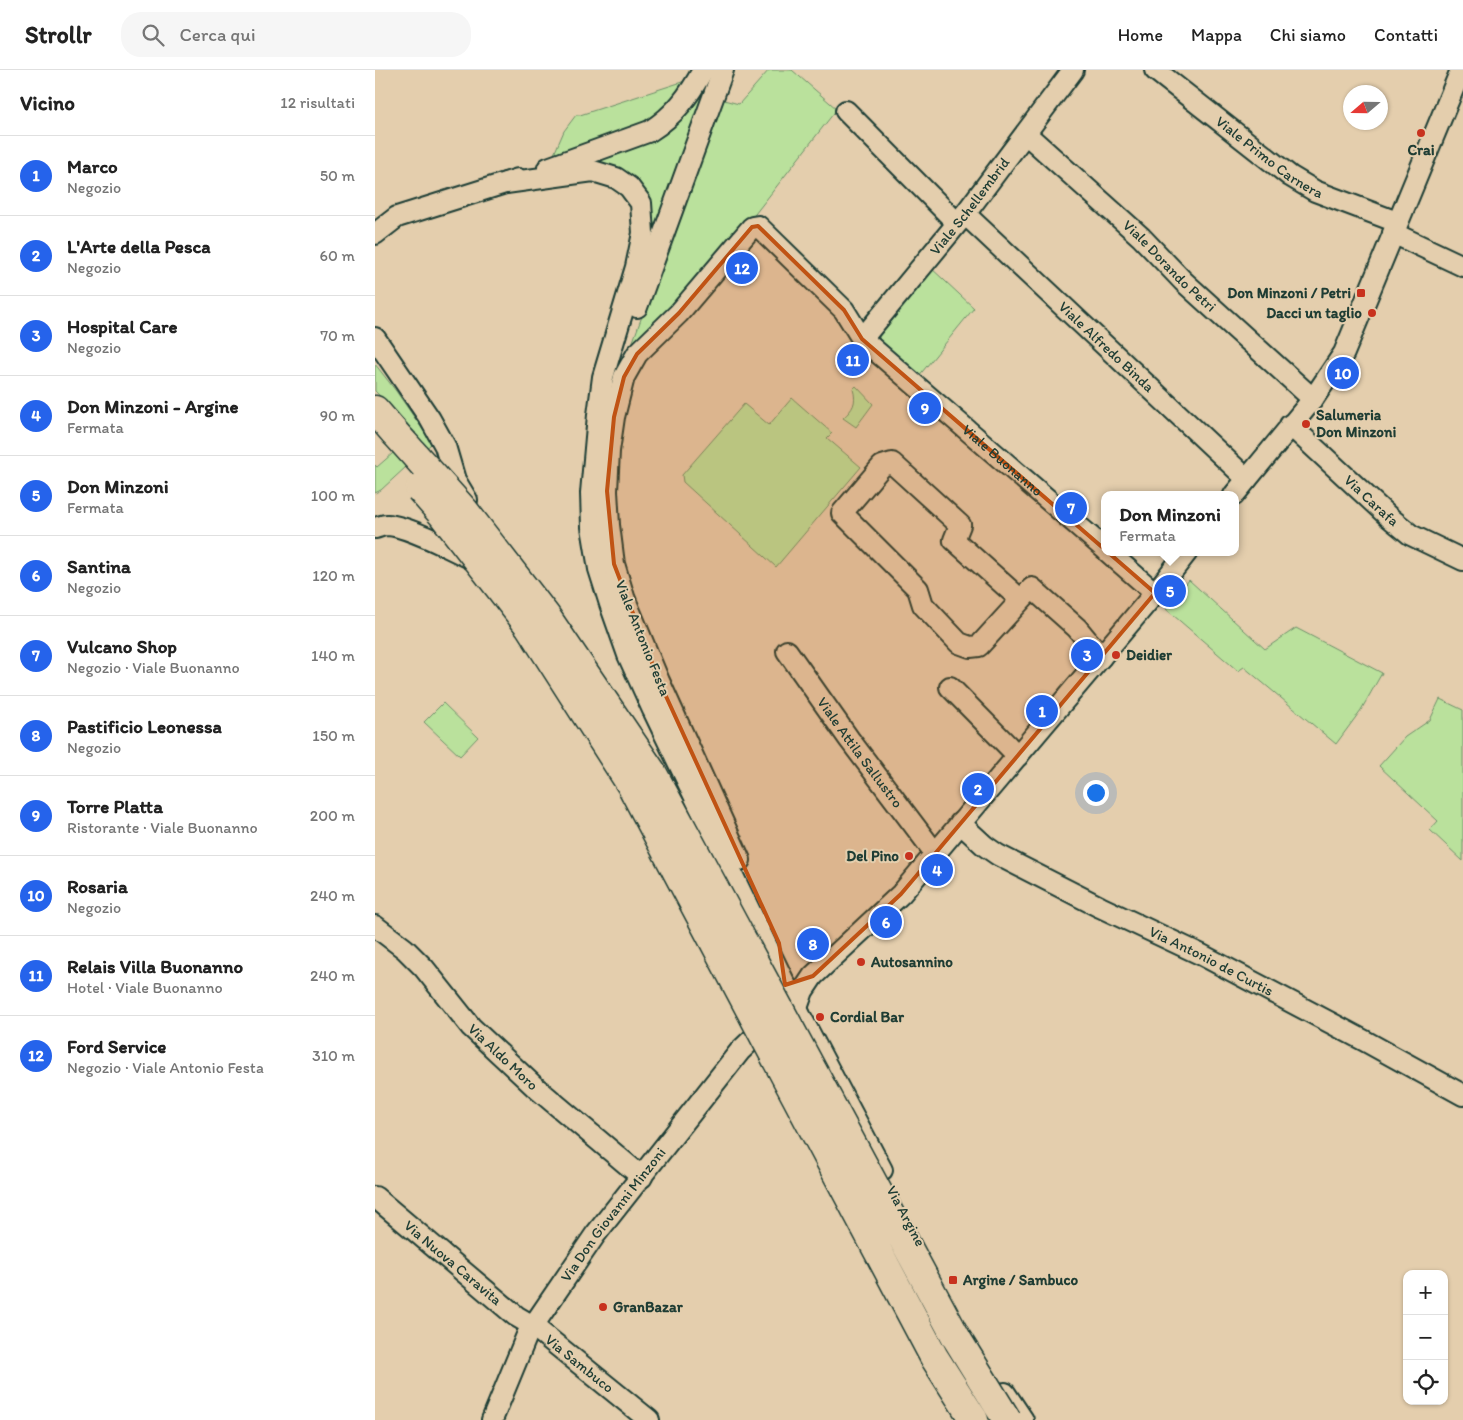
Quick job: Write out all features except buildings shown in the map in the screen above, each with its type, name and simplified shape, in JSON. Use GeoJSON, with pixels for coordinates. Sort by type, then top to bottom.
{"type":"FeatureCollection","features":[{"type":"Feature","properties":{"kind":"highway"},"geometry":{"type":"LineString","coordinates":[[375,410],[384,438],[529,626],[631,785],[934,1357],[974,1420]]}},
{"type":"Feature","properties":{"kind":"highway"},"geometry":{"type":"LineString","coordinates":[[384,438],[464,510],[546,616],[652,772],[957,1339],[1007,1420]]}},
{"type":"Feature","properties":{"kind":"street"},"geometry":{"type":"LineString","coordinates":[[375,234],[397,217],[506,183],[650,131],[671,117],[691,92],[703,70]]}},
{"type":"Feature","properties":{"kind":"street"},"geometry":{"type":"LineString","coordinates":[[598,415],[723,70]]}},
{"type":"Feature","properties":{"kind":"street","name":"Viale Schellembrid"},"geometry":{"type":"LineString","coordinates":[[862,339],[961,218],[1073,70]]}},
{"type":"Feature","properties":{"kind":"street","name":"Viale Primo Carnera"},"geometry":{"type":"LineString","coordinates":[[1155,70],[1290,176],[1315,191],[1395,228],[1463,266]]}},
{"type":"Feature","properties":{"kind":"street"},"geometry":{"type":"LineString","coordinates":[[1237,491],[1313,399],[1344,353],[1461,70]]}},
{"type":"Feature","properties":{"kind":"street","name":"Viale Alfredo Binda"},"geometry":{"type":"LineString","coordinates":[[847,112],[1247,479]]}},
{"type":"Feature","properties":{"kind":"street","name":"Viale Dorando Petri"},"geometry":{"type":"LineString","coordinates":[[1026,134],[1141,237],[1183,280],[1313,399]]}},
{"type":"Feature","properties":{"kind":"street"},"geometry":{"type":"LineString","coordinates":[[506,183],[593,171],[616,178],[629,187],[641,203],[643,233],[636,267],[603,377],[598,415]]}},
{"type":"Feature","properties":{"kind":"street","name":"Viale Buonanno"},"geometry":{"type":"LineString","coordinates":[[752,227],[759,226],[844,310],[862,339],[1101,547]]}},
{"type":"Feature","properties":{"kind":"street","name":"Viale Antonio Festa"},"geometry":{"type":"LineString","coordinates":[[752,227],[679,313],[637,354],[624,378],[614,417],[609,451],[607,491],[614,564],[624,597],[667,698],[779,943],[782,951],[785,985]]}},
{"type":"Feature","properties":{"kind":"street"},"geometry":{"type":"LineString","coordinates":[[375,338],[434,426],[445,446],[455,480],[511,578],[542,617],[644,776],[771,1023],[947,1343],[993,1420]]}},
{"type":"Feature","properties":{"kind":"street","name":"Via Argine"},"geometry":{"type":"LineString","coordinates":[[598,415],[591,492],[592,527],[599,569],[609,604],[628,655],[785,985],[903,1211],[989,1369],[1023,1420]]}},
{"type":"Feature","properties":{"kind":"street","name":"Via Carafa"},"geometry":{"type":"LineString","coordinates":[[1290,425],[1411,535],[1463,560]]}},
{"type":"Feature","properties":{"kind":"street"},"geometry":{"type":"LineString","coordinates":[[1021,600],[954,540],[960,525],[892,463],[882,466],[842,513],[918,589],[923,605],[959,643],[970,647],[979,646],[1021,600],[1031,588],[1077,628],[1101,657]]}},
{"type":"Feature","properties":{"kind":"street"},"geometry":{"type":"LineString","coordinates":[[379,524],[431,539],[511,578]]}},
{"type":"Feature","properties":{"kind":"street"},"geometry":{"type":"LineString","coordinates":[[1113,556],[1155,593]]}},
{"type":"Feature","properties":{"kind":"street"},"geometry":{"type":"LineString","coordinates":[[797,1008],[803,991],[813,976],[901,894],[1155,593],[1184,556]]}},
{"type":"Feature","properties":{"kind":"street","name":"Viale Attila Sallustro"},"geometry":{"type":"LineString","coordinates":[[787,650],[849,739],[935,853]]}},
{"type":"Feature","properties":{"kind":"street"},"geometry":{"type":"LineString","coordinates":[[950,687],[1018,756]]}},
{"type":"Feature","properties":{"kind":"street","name":"Via Antonio de Curtis"},"geometry":{"type":"LineString","coordinates":[[961,824],[998,856],[1202,955],[1463,1095]]}},
{"type":"Feature","properties":{"kind":"street","name":"Via Aldo Moro"},"geometry":{"type":"LineString","coordinates":[[375,926],[411,955],[471,1026],[534,1086],[642,1177]]}},
{"type":"Feature","properties":{"kind":"street"},"geometry":{"type":"LineString","coordinates":[[785,985],[813,976]]}},
{"type":"Feature","properties":{"kind":"street","name":"Via Don Giovanni Minzoni"},"geometry":{"type":"LineString","coordinates":[[492,1420],[527,1335],[595,1235],[739,1051],[771,1023]]}},
{"type":"Feature","properties":{"kind":"street","name":"Via Nuova Caravita"},"geometry":{"type":"LineString","coordinates":[[375,1197],[516,1316],[533,1326]]}},
{"type":"Feature","properties":{"kind":"street","name":"Via Sambuco"},"geometry":{"type":"LineString","coordinates":[[533,1326],[649,1420]]}},
{"type":"Feature","properties":{"kind":"highlighted area"},"geometry":{"type":"Polygon","coordinates":[[[758,226],[844,310],[862,339],[1155,593],[901,894],[813,976],[785,985],[779,943],[659,681],[614,564],[607,491],[614,417],[624,377],[637,354],[679,313],[752,227],[758,226]]]}},
{"type":"Feature","properties":{"kind":"green space"},"geometry":{"type":"Polygon","coordinates":[[[711,70],[657,231],[655,230],[651,208],[590,160],[626,149],[711,70]]]}},
{"type":"Feature","properties":{"kind":"green space"},"geometry":{"type":"Polygon","coordinates":[[[769,70],[792,70],[837,109],[709,273],[627,358],[720,99],[739,104],[769,70]]]}},
{"type":"Feature","properties":{"kind":"green space"},"geometry":{"type":"Polygon","coordinates":[[[685,81],[668,104],[638,125],[554,154],[564,131],[576,115],[685,81]]]}},
{"type":"Feature","properties":{"kind":"green space"},"geometry":{"type":"Polygon","coordinates":[[[930,267],[974,308],[918,377],[878,343],[880,340],[878,334],[930,267]]]}},
{"type":"Feature","properties":{"kind":"green space"},"geometry":{"type":"Polygon","coordinates":[[[375,364],[432,443],[381,490],[375,493],[375,465],[377,467],[416,433],[375,391],[375,364]]]}},
{"type":"Feature","properties":{"kind":"green space"},"geometry":{"type":"Polygon","coordinates":[[[856,386],[873,404],[856,427],[843,418],[853,405],[855,398],[853,389],[856,386]]]}},
{"type":"Feature","properties":{"kind":"green space"},"geometry":{"type":"Polygon","coordinates":[[[792,398],[832,433],[827,438],[861,467],[776,567],[683,482],[682,475],[744,404],[769,425],[792,398]]]}},
{"type":"Feature","properties":{"kind":"green space"},"geometry":{"type":"Polygon","coordinates":[[[1189,580],[1265,649],[1296,628],[1382,673],[1361,710],[1336,744],[1244,667],[1238,671],[1166,609],[1189,580]]]}},
{"type":"Feature","properties":{"kind":"green space"},"geometry":{"type":"Polygon","coordinates":[[[1440,699],[1463,710],[1463,861],[1430,830],[1438,821],[1379,766],[1405,737],[1430,720],[1440,699]]]}},
{"type":"Feature","properties":{"kind":"green space"},"geometry":{"type":"Polygon","coordinates":[[[443,703],[478,737],[460,756],[424,722],[443,703]]]}},
{"type":"Feature","properties":{"kind":"place","name":"Crai"},"geometry":{"type":"Point","coordinates":[1421,133]}},
{"type":"Feature","properties":{"kind":"place","name":"Ford Service"},"geometry":{"type":"Point","coordinates":[742,268]}},
{"type":"Feature","properties":{"kind":"place","name":"Don Minzoni / Petri"},"geometry":{"type":"Point","coordinates":[1361,293]}},
{"type":"Feature","properties":{"kind":"place","name":"Dacci un taglio"},"geometry":{"type":"Point","coordinates":[1372,313]}},
{"type":"Feature","properties":{"kind":"place","name":"Relais Villa Buonanno"},"geometry":{"type":"Point","coordinates":[853,360]}},
{"type":"Feature","properties":{"kind":"place","name":"Rosaria"},"geometry":{"type":"Point","coordinates":[1343,373]}},
{"type":"Feature","properties":{"kind":"place","name":"Torre Platta"},"geometry":{"type":"Point","coordinates":[925,408]}},
{"type":"Feature","properties":{"kind":"place","name":"Salumeria Don Minzoni"},"geometry":{"type":"Point","coordinates":[1306,424]}},
{"type":"Feature","properties":{"kind":"place","name":"Vulcano Shop"},"geometry":{"type":"Point","coordinates":[1071,508]}},
{"type":"Feature","properties":{"kind":"place","name":"Don Minzoni"},"geometry":{"type":"Point","coordinates":[1170,591]}},
{"type":"Feature","properties":{"kind":"place","name":"Hospital Care"},"geometry":{"type":"Point","coordinates":[1087,655]}},
{"type":"Feature","properties":{"kind":"place","name":"Deidier"},"geometry":{"type":"Point","coordinates":[1116,655]}},
{"type":"Feature","properties":{"kind":"place","name":"Marco"},"geometry":{"type":"Point","coordinates":[1042,711]}},
{"type":"Feature","properties":{"kind":"place","name":"L'Arte della Pesca"},"geometry":{"type":"Point","coordinates":[978,789]}},
{"type":"Feature","properties":{"kind":"place","name":"Del Pino"},"geometry":{"type":"Point","coordinates":[909,856]}},
{"type":"Feature","properties":{"kind":"place","name":"Don Minzoni - Argine"},"geometry":{"type":"Point","coordinates":[937,870]}},
{"type":"Feature","properties":{"kind":"place","name":"Santina"},"geometry":{"type":"Point","coordinates":[886,922]}},
{"type":"Feature","properties":{"kind":"place","name":"Pastificio Leonessa"},"geometry":{"type":"Point","coordinates":[813,944]}},
{"type":"Feature","properties":{"kind":"place","name":"Autosannino"},"geometry":{"type":"Point","coordinates":[861,962]}},
{"type":"Feature","properties":{"kind":"place","name":"Cordial Bar"},"geometry":{"type":"Point","coordinates":[820,1017]}},
{"type":"Feature","properties":{"kind":"place","name":"Argine / Sambuco"},"geometry":{"type":"Point","coordinates":[953,1280]}},
{"type":"Feature","properties":{"kind":"place","name":"GranBazar"},"geometry":{"type":"Point","coordinates":[603,1307]}}]}
